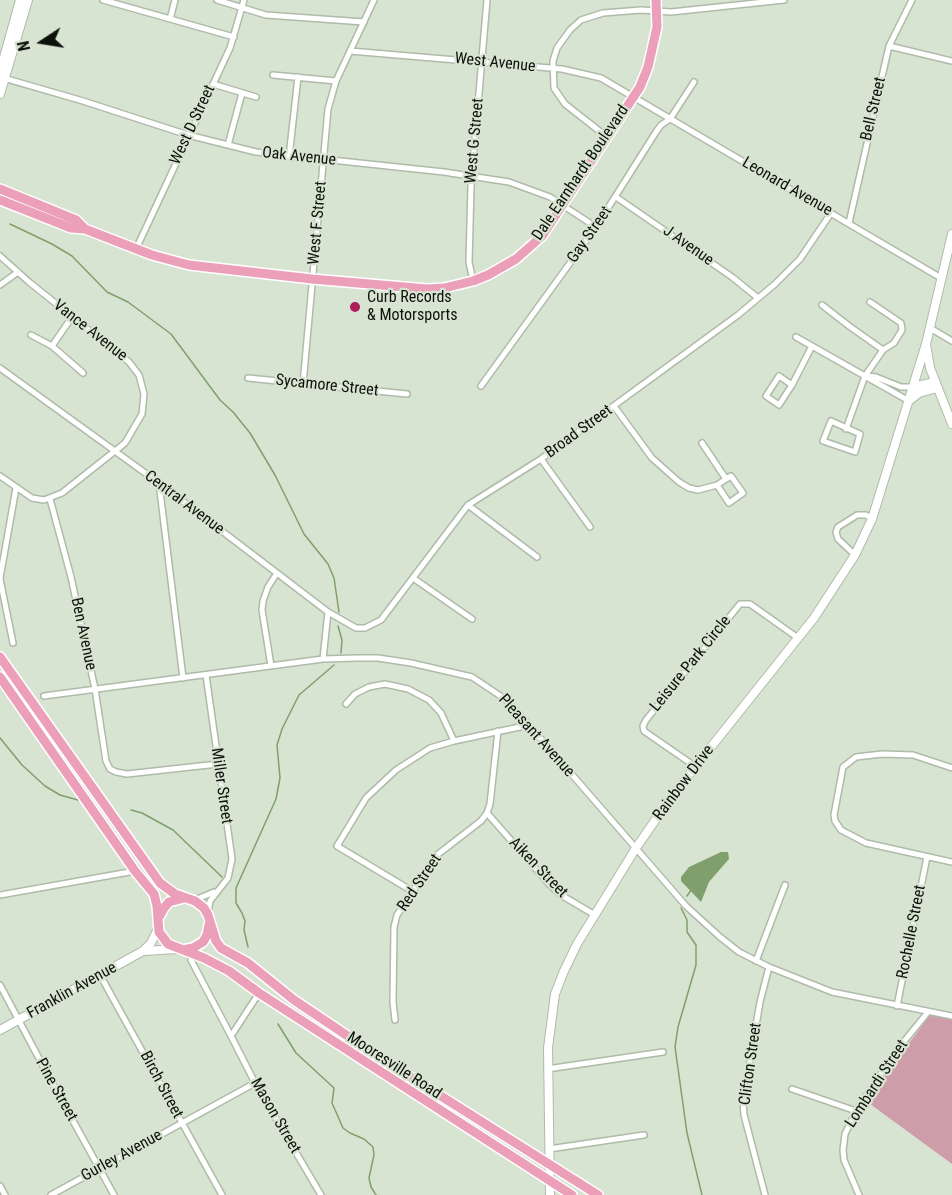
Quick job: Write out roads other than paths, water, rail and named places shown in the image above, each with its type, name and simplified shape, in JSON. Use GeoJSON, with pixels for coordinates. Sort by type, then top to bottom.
{"type":"FeatureCollection","features":[{"type":"Feature","properties":{"kind":"main road"},"geometry":{"type":"LineString","coordinates":[[0,94],[20,0]]}},
{"type":"Feature","properties":{"kind":"main road"},"geometry":{"type":"LineString","coordinates":[[2,76],[28,0]]}},
{"type":"Feature","properties":{"kind":"main road","name":"Dale Earnhardt Boulevard"},"geometry":{"type":"LineString","coordinates":[[0,200],[71,228],[85,229],[136,249],[189,265],[312,279],[427,288],[444,288],[473,281],[502,268],[542,236],[607,137],[633,97],[648,67],[657,27],[656,0]]}},
{"type":"Feature","properties":{"kind":"main road","name":"Dale Earnhardt Boulevard"},"geometry":{"type":"LineString","coordinates":[[0,189],[77,220],[85,229]]}},
{"type":"Feature","properties":{"kind":"main road","name":"Rainbow Drive"},"geometry":{"type":"LineString","coordinates":[[550,1195],[548,1069],[555,994],[568,962],[636,848],[696,767],[814,618],[855,555],[872,519],[909,401],[926,344],[952,234]]}},
{"type":"Feature","properties":{"kind":"main road"},"geometry":{"type":"LineString","coordinates":[[926,344],[936,385],[952,424]]}},
{"type":"Feature","properties":{"kind":"main road"},"geometry":{"type":"LineString","coordinates":[[913,387],[936,385]]}},
{"type":"Feature","properties":{"kind":"main road"},"geometry":{"type":"LineString","coordinates":[[909,401],[936,385]]}},
{"type":"Feature","properties":{"kind":"main road","name":"Mooresville Road"},"geometry":{"type":"LineString","coordinates":[[0,657],[148,868],[164,887],[201,905],[221,948],[248,963],[294,1000],[379,1057],[598,1195]]}},
{"type":"Feature","properties":{"kind":"main road"},"geometry":{"type":"LineString","coordinates":[[0,677],[155,897],[159,918]]}},
{"type":"Feature","properties":{"kind":"main road"},"geometry":{"type":"LineString","coordinates":[[158,929],[161,911],[169,902],[188,899]]}},
{"type":"Feature","properties":{"kind":"main road"},"geometry":{"type":"LineString","coordinates":[[179,949],[193,948],[203,942],[209,931],[208,917]]}},
{"type":"Feature","properties":{"kind":"main road","name":"Mooresville Road"},"geometry":{"type":"LineString","coordinates":[[158,929],[165,942],[216,964],[572,1195]]}},
{"type":"Feature","properties":{"kind":"main road","name":"Franklin Avenue"},"geometry":{"type":"LineString","coordinates":[[0,1030],[143,951],[151,943],[158,929]]}},
{"type":"Feature","properties":{"kind":"main road","name":"Franklin Avenue"},"geometry":{"type":"LineString","coordinates":[[143,951],[179,949]]}},
{"type":"Feature","properties":{"kind":"street"},"geometry":{"type":"LineString","coordinates":[[103,0],[234,37]]}},
{"type":"Feature","properties":{"kind":"street"},"geometry":{"type":"LineString","coordinates":[[170,19],[175,0]]}},
{"type":"Feature","properties":{"kind":"street"},"geometry":{"type":"LineString","coordinates":[[217,0],[266,15],[364,22]]}},
{"type":"Feature","properties":{"kind":"street","name":"West D Street"},"geometry":{"type":"LineString","coordinates":[[136,249],[234,37],[244,0]]}},
{"type":"Feature","properties":{"kind":"street","name":"West F Street"},"geometry":{"type":"LineString","coordinates":[[303,384],[328,109],[336,81],[375,0]]}},
{"type":"Feature","properties":{"kind":"street","name":"West G Street"},"geometry":{"type":"LineString","coordinates":[[473,281],[469,262],[472,175],[487,0]]}},
{"type":"Feature","properties":{"kind":"street"},"geometry":{"type":"LineString","coordinates":[[607,137],[560,100],[554,88],[552,68],[554,56],[561,40],[581,20],[603,14],[641,10],[670,12],[784,0]]}},
{"type":"Feature","properties":{"kind":"street","name":"Bell Street"},"geometry":{"type":"LineString","coordinates":[[849,223],[889,46],[912,0]]}},
{"type":"Feature","properties":{"kind":"street"},"geometry":{"type":"LineString","coordinates":[[889,46],[952,61]]}},
{"type":"Feature","properties":{"kind":"street","name":"West Avenue"},"geometry":{"type":"LineString","coordinates":[[350,51],[552,68],[585,73],[601,78],[633,97]]}},
{"type":"Feature","properties":{"kind":"street"},"geometry":{"type":"LineString","coordinates":[[273,75],[336,81]]}},
{"type":"Feature","properties":{"kind":"street","name":"Oak Avenue"},"geometry":{"type":"LineString","coordinates":[[2,76],[188,135],[256,152],[472,175],[510,182],[550,197],[596,227]]}},
{"type":"Feature","properties":{"kind":"street"},"geometry":{"type":"LineString","coordinates":[[289,157],[298,77]]}},
{"type":"Feature","properties":{"kind":"street","name":"Gay Street"},"geometry":{"type":"LineString","coordinates":[[481,386],[596,227],[656,132],[670,119],[694,82]]}},
{"type":"Feature","properties":{"kind":"street"},"geometry":{"type":"LineString","coordinates":[[213,84],[256,97]]}},
{"type":"Feature","properties":{"kind":"street"},"geometry":{"type":"LineString","coordinates":[[228,145],[242,93]]}},
{"type":"Feature","properties":{"kind":"street","name":"Leonard Avenue"},"geometry":{"type":"LineString","coordinates":[[633,97],[941,278]]}},
{"type":"Feature","properties":{"kind":"street","name":"J Avenue"},"geometry":{"type":"LineString","coordinates":[[616,197],[732,277],[758,298]]}},
{"type":"Feature","properties":{"kind":"street","name":"Broad Street"},"geometry":{"type":"LineString","coordinates":[[328,612],[346,625],[356,628],[365,628],[384,616],[468,505],[541,459],[758,298],[800,259],[831,213]]}},
{"type":"Feature","properties":{"kind":"street","name":"Vance Avenue"},"geometry":{"type":"LineString","coordinates":[[0,256],[129,362],[142,383],[144,394],[142,414],[125,443],[74,486],[50,499]]}},
{"type":"Feature","properties":{"kind":"street"},"geometry":{"type":"LineString","coordinates":[[0,285],[18,272]]}},
{"type":"Feature","properties":{"kind":"street"},"geometry":{"type":"LineString","coordinates":[[846,429],[865,376],[883,350],[894,343],[903,326],[870,302]]}},
{"type":"Feature","properties":{"kind":"street"},"geometry":{"type":"LineString","coordinates":[[822,304],[883,350]]}},
{"type":"Feature","properties":{"kind":"street"},"geometry":{"type":"LineString","coordinates":[[52,346],[72,317]]}},
{"type":"Feature","properties":{"kind":"street"},"geometry":{"type":"LineString","coordinates":[[930,328],[952,341]]}},
{"type":"Feature","properties":{"kind":"street"},"geometry":{"type":"LineString","coordinates":[[31,335],[52,346],[83,373]]}},
{"type":"Feature","properties":{"kind":"street"},"geometry":{"type":"LineString","coordinates":[[796,337],[909,401]]}},
{"type":"Feature","properties":{"kind":"street"},"geometry":{"type":"LineString","coordinates":[[792,385],[779,376],[766,396],[779,405],[792,385],[812,346]]}},
{"type":"Feature","properties":{"kind":"street","name":"Central Avenue"},"geometry":{"type":"LineString","coordinates":[[0,368],[159,483],[328,612]]}},
{"type":"Feature","properties":{"kind":"street"},"geometry":{"type":"LineString","coordinates":[[865,376],[876,377],[901,387],[913,387]]}},
{"type":"Feature","properties":{"kind":"street","name":"Sycamore Street"},"geometry":{"type":"LineString","coordinates":[[248,378],[406,394]]}},
{"type":"Feature","properties":{"kind":"street"},"geometry":{"type":"LineString","coordinates":[[614,406],[652,458],[679,482],[698,490],[717,485],[731,476],[743,493],[729,503],[717,485]]}},
{"type":"Feature","properties":{"kind":"street"},"geometry":{"type":"LineString","coordinates":[[831,421],[846,429],[860,434],[855,452],[824,441],[831,421]]}},
{"type":"Feature","properties":{"kind":"street"},"geometry":{"type":"LineString","coordinates":[[702,443],[726,479]]}},
{"type":"Feature","properties":{"kind":"street"},"geometry":{"type":"LineString","coordinates":[[541,459],[590,527]]}},
{"type":"Feature","properties":{"kind":"street"},"geometry":{"type":"LineString","coordinates":[[0,476],[32,498],[50,499]]}},
{"type":"Feature","properties":{"kind":"street"},"geometry":{"type":"LineString","coordinates":[[159,483],[183,678]]}},
{"type":"Feature","properties":{"kind":"street"},"geometry":{"type":"LineString","coordinates":[[13,643],[0,578],[16,488]]}},
{"type":"Feature","properties":{"kind":"street","name":"Ben Avenue"},"geometry":{"type":"LineString","coordinates":[[50,499],[71,577],[95,689],[106,761],[110,769],[127,774],[218,764]]}},
{"type":"Feature","properties":{"kind":"street"},"geometry":{"type":"LineString","coordinates":[[468,505],[537,557]]}},
{"type":"Feature","properties":{"kind":"street"},"geometry":{"type":"LineString","coordinates":[[855,555],[838,539],[836,532],[838,527],[857,515],[866,515],[872,519]]}},
{"type":"Feature","properties":{"kind":"street"},"geometry":{"type":"LineString","coordinates":[[271,666],[262,610],[268,587],[277,573]]}},
{"type":"Feature","properties":{"kind":"street"},"geometry":{"type":"LineString","coordinates":[[413,578],[472,619]]}},
{"type":"Feature","properties":{"kind":"street","name":"Leisure Park Circle"},"geometry":{"type":"LineString","coordinates":[[696,767],[644,731],[643,726],[652,712],[740,604],[750,604],[798,638]]}},
{"type":"Feature","properties":{"kind":"street"},"geometry":{"type":"LineString","coordinates":[[323,659],[328,612]]}},
{"type":"Feature","properties":{"kind":"street","name":"Pleasant Avenue"},"geometry":{"type":"LineString","coordinates":[[44,696],[323,659],[378,658],[441,668],[472,677],[505,699],[693,913],[728,943],[756,961],[832,992],[952,1016]]}},
{"type":"Feature","properties":{"kind":"street","name":"Miller Street"},"geometry":{"type":"LineString","coordinates":[[206,675],[232,862],[228,878],[209,902],[208,917]]}},
{"type":"Feature","properties":{"kind":"street"},"geometry":{"type":"LineString","coordinates":[[346,704],[355,694],[369,687],[385,684],[408,689],[429,700],[441,713],[454,741]]}},
{"type":"Feature","properties":{"kind":"street"},"geometry":{"type":"LineString","coordinates":[[412,891],[337,846],[372,791],[396,770],[430,748],[529,724]]}},
{"type":"Feature","properties":{"kind":"street"},"geometry":{"type":"LineString","coordinates":[[487,813],[498,731]]}},
{"type":"Feature","properties":{"kind":"street"},"geometry":{"type":"LineString","coordinates":[[952,768],[913,755],[865,755],[850,760],[843,768],[839,780],[834,810],[837,825],[848,835],[866,843],[952,862]]}},
{"type":"Feature","properties":{"kind":"street","name":"Red Street"},"geometry":{"type":"LineString","coordinates":[[395,1020],[393,1002],[394,927],[397,915],[444,848],[481,821],[487,813]]}},
{"type":"Feature","properties":{"kind":"street","name":"Aiken Street"},"geometry":{"type":"LineString","coordinates":[[487,813],[550,885],[561,895],[595,915]]}},
{"type":"Feature","properties":{"kind":"street","name":"Rochelle Street"},"geometry":{"type":"LineString","coordinates":[[897,1006],[927,857]]}},
{"type":"Feature","properties":{"kind":"street"},"geometry":{"type":"LineString","coordinates":[[0,895],[135,871]]}},
{"type":"Feature","properties":{"kind":"street"},"geometry":{"type":"LineString","coordinates":[[756,961],[785,885]]}},
{"type":"Feature","properties":{"kind":"street"},"geometry":{"type":"LineString","coordinates":[[188,899],[200,899],[215,892]]}},
{"type":"Feature","properties":{"kind":"street","name":"Mason Street"},"geometry":{"type":"LineString","coordinates":[[190,960],[255,1083],[321,1195]]}},
{"type":"Feature","properties":{"kind":"street","name":"Clifton Street"},"geometry":{"type":"LineString","coordinates":[[765,1195],[744,1115],[743,1102],[760,1002],[769,967]]}},
{"type":"Feature","properties":{"kind":"street","name":"Birch Street"},"geometry":{"type":"LineString","coordinates":[[100,975],[222,1195]]}},
{"type":"Feature","properties":{"kind":"street","name":"Pine Street"},"geometry":{"type":"LineString","coordinates":[[0,985],[114,1195]]}},
{"type":"Feature","properties":{"kind":"street"},"geometry":{"type":"LineString","coordinates":[[231,1036],[259,993]]}},
{"type":"Feature","properties":{"kind":"street","name":"Lombardi Street"},"geometry":{"type":"LineString","coordinates":[[859,1195],[846,1165],[843,1150],[845,1134],[856,1111],[897,1050],[928,1012]]}},
{"type":"Feature","properties":{"kind":"street"},"geometry":{"type":"LineString","coordinates":[[548,1069],[663,1052]]}},
{"type":"Feature","properties":{"kind":"street","name":"Gurley Avenue"},"geometry":{"type":"LineString","coordinates":[[51,1195],[255,1083]]}},
{"type":"Feature","properties":{"kind":"street"},"geometry":{"type":"LineString","coordinates":[[792,1089],[856,1111]]}},
{"type":"Feature","properties":{"kind":"street"},"geometry":{"type":"LineString","coordinates":[[549,1149],[644,1134]]}},
{"type":"Feature","properties":{"kind":"street"},"geometry":{"type":"LineString","coordinates":[[0,1186],[5,1195]]}},
{"type":"Feature","properties":{"kind":"waterway"},"geometry":{"type":"LineString","coordinates":[[10,224],[72,256],[107,292],[128,302],[171,334],[220,400],[250,433],[275,475],[304,534],[328,564],[334,578],[339,612]]}},
{"type":"Feature","properties":{"kind":"waterway"},"geometry":{"type":"LineString","coordinates":[[338,626],[342,640],[341,653]]}},
{"type":"Feature","properties":{"kind":"waterway"},"geometry":{"type":"LineString","coordinates":[[248,947],[244,930],[245,921],[236,903],[236,888],[276,799],[280,778],[277,745],[282,729],[299,695],[334,665]]}},
{"type":"Feature","properties":{"kind":"waterway"},"geometry":{"type":"LineString","coordinates":[[0,738],[22,765],[45,786],[60,795],[78,800]]}},
{"type":"Feature","properties":{"kind":"waterway"},"geometry":{"type":"LineString","coordinates":[[131,810],[142,813],[173,830],[222,877]]}},
{"type":"Feature","properties":{"kind":"waterway"},"geometry":{"type":"LineString","coordinates":[[687,896],[691,890]]}},
{"type":"Feature","properties":{"kind":"waterway"},"geometry":{"type":"LineString","coordinates":[[681,908],[687,920],[687,932],[696,945],[696,965],[678,1027],[675,1047],[687,1133],[702,1195]]}},
{"type":"Feature","properties":{"kind":"waterway"},"geometry":{"type":"LineString","coordinates":[[278,1024],[296,1053],[334,1088],[332,1103],[343,1128],[364,1139],[373,1147],[374,1155],[369,1178],[376,1195]]}},
{"type":"Feature","properties":{"kind":"place","name":"Curb Records & Motorsports"},"geometry":{"type":"Point","coordinates":[355,307]}}]}
